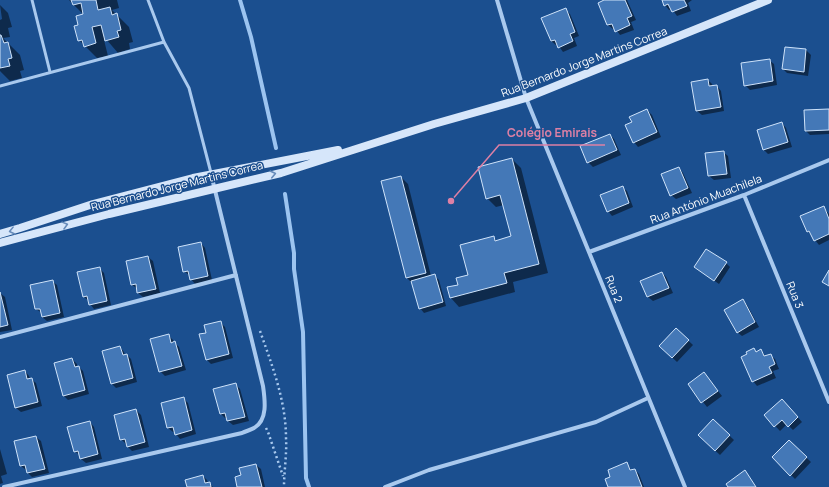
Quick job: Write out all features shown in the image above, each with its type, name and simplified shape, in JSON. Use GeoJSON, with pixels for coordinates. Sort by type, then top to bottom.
{"type":"FeatureCollection","features":[{"type":"Feature","properties":{"kind":"street","name":"Rua 2"},"geometry":{"type":"LineString","coordinates":[[497,0],[526,98],[685,487]]}},
{"type":"Feature","properties":{"kind":"street","name":"Rua Bernardo Jorge Martins Correa"},"geometry":{"type":"LineString","coordinates":[[0,243],[109,214],[281,172],[434,124],[526,98],[768,0]]}},
{"type":"Feature","properties":{"kind":"street","name":"Rua Bernardo Jorge Martins Correa"},"geometry":{"type":"LineString","coordinates":[[0,234],[93,204],[211,173],[358,147]]}},
{"type":"Feature","properties":{"kind":"street","name":"Rua António Muachilela"},"geometry":{"type":"LineString","coordinates":[[589,252],[744,195],[829,160]]}},
{"type":"Feature","properties":{"kind":"street"},"geometry":{"type":"LineString","coordinates":[[4,487],[242,433],[255,428],[262,421],[265,410],[263,386],[211,173]]}},
{"type":"Feature","properties":{"kind":"street","name":"Rua 3"},"geometry":{"type":"LineString","coordinates":[[744,195],[829,402]]}},
{"type":"Feature","properties":{"kind":"street"},"geometry":{"type":"LineString","coordinates":[[0,337],[236,275]]}},
{"type":"Feature","properties":{"kind":"street"},"geometry":{"type":"LineString","coordinates":[[385,487],[429,470],[596,422],[648,398]]}},
{"type":"Feature","properties":{"kind":"lane"},"geometry":{"type":"LineString","coordinates":[[32,0],[50,72]]}},
{"type":"Feature","properties":{"kind":"lane"},"geometry":{"type":"LineString","coordinates":[[148,0],[164,42],[189,88],[211,173]]}},
{"type":"Feature","properties":{"kind":"lane"},"geometry":{"type":"LineString","coordinates":[[0,86],[164,42]]}},
{"type":"Feature","properties":{"kind":"path"},"geometry":{"type":"LineString","coordinates":[[262,421],[268,432],[284,478],[284,487]]}},
{"type":"Feature","properties":{"kind":"building"},"geometry":{"type":"Polygon","coordinates":[[[71,0],[96,0],[98,10],[110,7],[112,15],[117,13],[121,30],[117,31],[119,37],[105,41],[101,25],[92,27],[96,43],[84,47],[82,40],[78,41],[74,26],[78,25],[76,16],[83,14],[81,3],[73,5],[71,0]]]}},
{"type":"Feature","properties":{"kind":"building"},"geometry":{"type":"Polygon","coordinates":[[[604,0],[625,0],[632,16],[627,18],[630,25],[615,32],[612,24],[607,25],[598,3],[604,0]]]}},
{"type":"Feature","properties":{"kind":"building"},"geometry":{"type":"Polygon","coordinates":[[[662,0],[684,0],[687,6],[672,12],[668,4],[664,6],[662,0]]]}},
{"type":"Feature","properties":{"kind":"building"},"geometry":{"type":"Polygon","coordinates":[[[566,8],[575,32],[570,34],[573,41],[558,48],[555,40],[551,41],[541,18],[566,8]]]}},
{"type":"Feature","properties":{"kind":"building"},"geometry":{"type":"Polygon","coordinates":[[[0,35],[4,43],[8,42],[12,58],[8,59],[10,66],[0,68],[0,35]]]}},
{"type":"Feature","properties":{"kind":"building"},"geometry":{"type":"Polygon","coordinates":[[[785,47],[806,49],[804,72],[782,69],[785,47]]]}},
{"type":"Feature","properties":{"kind":"building"},"geometry":{"type":"Polygon","coordinates":[[[770,59],[773,81],[744,86],[741,63],[770,59]]]}},
{"type":"Feature","properties":{"kind":"building"},"geometry":{"type":"Polygon","coordinates":[[[708,79],[709,86],[717,85],[721,107],[696,111],[691,82],[708,79]]]}},
{"type":"Feature","properties":{"kind":"building"},"geometry":{"type":"Polygon","coordinates":[[[647,109],[657,132],[633,143],[625,125],[632,122],[629,117],[647,109]]]}},
{"type":"Feature","properties":{"kind":"building"},"geometry":{"type":"Polygon","coordinates":[[[829,109],[829,130],[805,131],[804,110],[829,109]]]}},
{"type":"Feature","properties":{"kind":"building"},"geometry":{"type":"Polygon","coordinates":[[[782,122],[788,142],[763,150],[757,130],[782,122]]]}},
{"type":"Feature","properties":{"kind":"building"},"geometry":{"type":"Polygon","coordinates":[[[610,134],[617,150],[587,163],[580,146],[610,134]]]}},
{"type":"Feature","properties":{"kind":"building"},"geometry":{"type":"Polygon","coordinates":[[[724,151],[727,174],[708,176],[705,153],[724,151]]]}},
{"type":"Feature","properties":{"kind":"building"},"geometry":{"type":"Polygon","coordinates":[[[512,158],[539,264],[504,273],[507,283],[450,298],[447,287],[458,285],[456,278],[468,275],[460,245],[494,236],[495,241],[511,236],[500,195],[486,199],[478,167],[512,158]]]}},
{"type":"Feature","properties":{"kind":"building"},"geometry":{"type":"Polygon","coordinates":[[[679,167],[688,188],[670,196],[661,174],[679,167]]]}},
{"type":"Feature","properties":{"kind":"building"},"geometry":{"type":"Polygon","coordinates":[[[401,176],[426,273],[406,278],[381,181],[401,176]]]}},
{"type":"Feature","properties":{"kind":"building"},"geometry":{"type":"Polygon","coordinates":[[[623,186],[629,203],[607,212],[600,195],[623,186]]]}},
{"type":"Feature","properties":{"kind":"building"},"geometry":{"type":"Polygon","coordinates":[[[824,206],[829,219],[829,234],[814,241],[809,231],[807,232],[800,216],[824,206]]]}},
{"type":"Feature","properties":{"kind":"building"},"geometry":{"type":"Polygon","coordinates":[[[201,242],[208,276],[190,280],[188,271],[183,272],[178,247],[201,242]]]}},
{"type":"Feature","properties":{"kind":"building"},"geometry":{"type":"Polygon","coordinates":[[[706,249],[727,262],[714,281],[694,267],[706,249]]]}},
{"type":"Feature","properties":{"kind":"building"},"geometry":{"type":"Polygon","coordinates":[[[148,256],[156,289],[137,293],[136,284],[131,285],[126,261],[148,256]]]}},
{"type":"Feature","properties":{"kind":"building"},"geometry":{"type":"Polygon","coordinates":[[[100,267],[107,301],[89,305],[87,296],[83,297],[77,272],[100,267]]]}},
{"type":"Feature","properties":{"kind":"building"},"geometry":{"type":"Polygon","coordinates":[[[829,270],[829,286],[822,282],[829,270]]]}},
{"type":"Feature","properties":{"kind":"building"},"geometry":{"type":"Polygon","coordinates":[[[662,272],[669,288],[647,297],[640,281],[662,272]]]}},
{"type":"Feature","properties":{"kind":"building"},"geometry":{"type":"Polygon","coordinates":[[[435,274],[443,302],[419,309],[411,281],[435,274]]]}},
{"type":"Feature","properties":{"kind":"building"},"geometry":{"type":"Polygon","coordinates":[[[53,280],[60,313],[42,317],[40,309],[35,309],[30,285],[53,280]]]}},
{"type":"Feature","properties":{"kind":"building"},"geometry":{"type":"Polygon","coordinates":[[[0,292],[8,325],[0,327],[0,292]]]}},
{"type":"Feature","properties":{"kind":"building"},"geometry":{"type":"Polygon","coordinates":[[[743,299],[755,322],[737,333],[724,310],[743,299]]]}},
{"type":"Feature","properties":{"kind":"building"},"geometry":{"type":"Polygon","coordinates":[[[221,321],[229,354],[206,360],[199,334],[206,333],[204,325],[221,321]]]}},
{"type":"Feature","properties":{"kind":"building"},"geometry":{"type":"Polygon","coordinates":[[[676,328],[689,340],[672,358],[659,346],[676,328]]]}},
{"type":"Feature","properties":{"kind":"building"},"geometry":{"type":"Polygon","coordinates":[[[169,334],[171,343],[175,341],[182,366],[159,372],[150,339],[169,334]]]}},
{"type":"Feature","properties":{"kind":"building"},"geometry":{"type":"Polygon","coordinates":[[[120,346],[123,355],[127,354],[133,378],[111,384],[102,351],[120,346]]]}},
{"type":"Feature","properties":{"kind":"building"},"geometry":{"type":"Polygon","coordinates":[[[754,348],[756,352],[761,349],[764,356],[771,354],[775,364],[769,367],[772,373],[752,382],[741,357],[747,354],[746,352],[754,348]]]}},
{"type":"Feature","properties":{"kind":"building"},"geometry":{"type":"Polygon","coordinates":[[[72,358],[75,367],[79,366],[85,390],[63,396],[54,363],[72,358]]]}},
{"type":"Feature","properties":{"kind":"building"},"geometry":{"type":"Polygon","coordinates":[[[25,370],[27,379],[32,378],[38,402],[15,408],[7,375],[25,370]]]}},
{"type":"Feature","properties":{"kind":"building"},"geometry":{"type":"Polygon","coordinates":[[[704,372],[718,391],[701,403],[688,384],[704,372]]]}},
{"type":"Feature","properties":{"kind":"building"},"geometry":{"type":"Polygon","coordinates":[[[236,383],[245,417],[227,421],[225,413],[220,414],[213,389],[236,383]]]}},
{"type":"Feature","properties":{"kind":"building"},"geometry":{"type":"Polygon","coordinates":[[[184,397],[192,430],[175,435],[173,427],[167,428],[161,403],[184,397]]]}},
{"type":"Feature","properties":{"kind":"building"},"geometry":{"type":"Polygon","coordinates":[[[782,399],[798,417],[788,427],[782,420],[774,427],[764,415],[782,399]]]}},
{"type":"Feature","properties":{"kind":"building"},"geometry":{"type":"Polygon","coordinates":[[[136,409],[145,442],[127,447],[125,439],[120,440],[114,415],[136,409]]]}},
{"type":"Feature","properties":{"kind":"building"},"geometry":{"type":"Polygon","coordinates":[[[713,419],[730,435],[715,451],[698,435],[713,419]]]}},
{"type":"Feature","properties":{"kind":"building"},"geometry":{"type":"Polygon","coordinates":[[[90,421],[98,454],[80,459],[78,451],[74,452],[67,427],[90,421]]]}},
{"type":"Feature","properties":{"kind":"building"},"geometry":{"type":"Polygon","coordinates":[[[36,436],[45,469],[27,473],[25,465],[20,466],[14,441],[36,436]]]}},
{"type":"Feature","properties":{"kind":"building"},"geometry":{"type":"Polygon","coordinates":[[[789,440],[807,457],[790,476],[772,457],[789,440]]]}},
{"type":"Feature","properties":{"kind":"building"},"geometry":{"type":"Polygon","coordinates":[[[627,462],[630,470],[635,469],[642,487],[608,487],[605,479],[610,477],[608,470],[627,462]]]}},
{"type":"Feature","properties":{"kind":"building"},"geometry":{"type":"Polygon","coordinates":[[[256,464],[262,487],[237,487],[235,477],[241,475],[239,468],[256,464]]]}},
{"type":"Feature","properties":{"kind":"building"},"geometry":{"type":"Polygon","coordinates":[[[745,470],[756,487],[728,487],[726,484],[745,470]]]}},
{"type":"Feature","properties":{"kind":"building"},"geometry":{"type":"Polygon","coordinates":[[[203,475],[205,483],[210,482],[211,487],[187,487],[185,480],[203,475]]]}},
{"type":"Feature","properties":{"kind":"waterway"},"geometry":{"type":"LineString","coordinates":[[240,0],[251,37],[276,148]]}},
{"type":"Feature","properties":{"kind":"waterway"},"geometry":{"type":"LineString","coordinates":[[285,194],[294,253],[294,269],[303,332],[306,478],[309,487]]}},
{"type":"Feature","properties":{"kind":"place","name":"Colégio Emirais"},"geometry":{"type":"Point","coordinates":[451,201]}}]}
